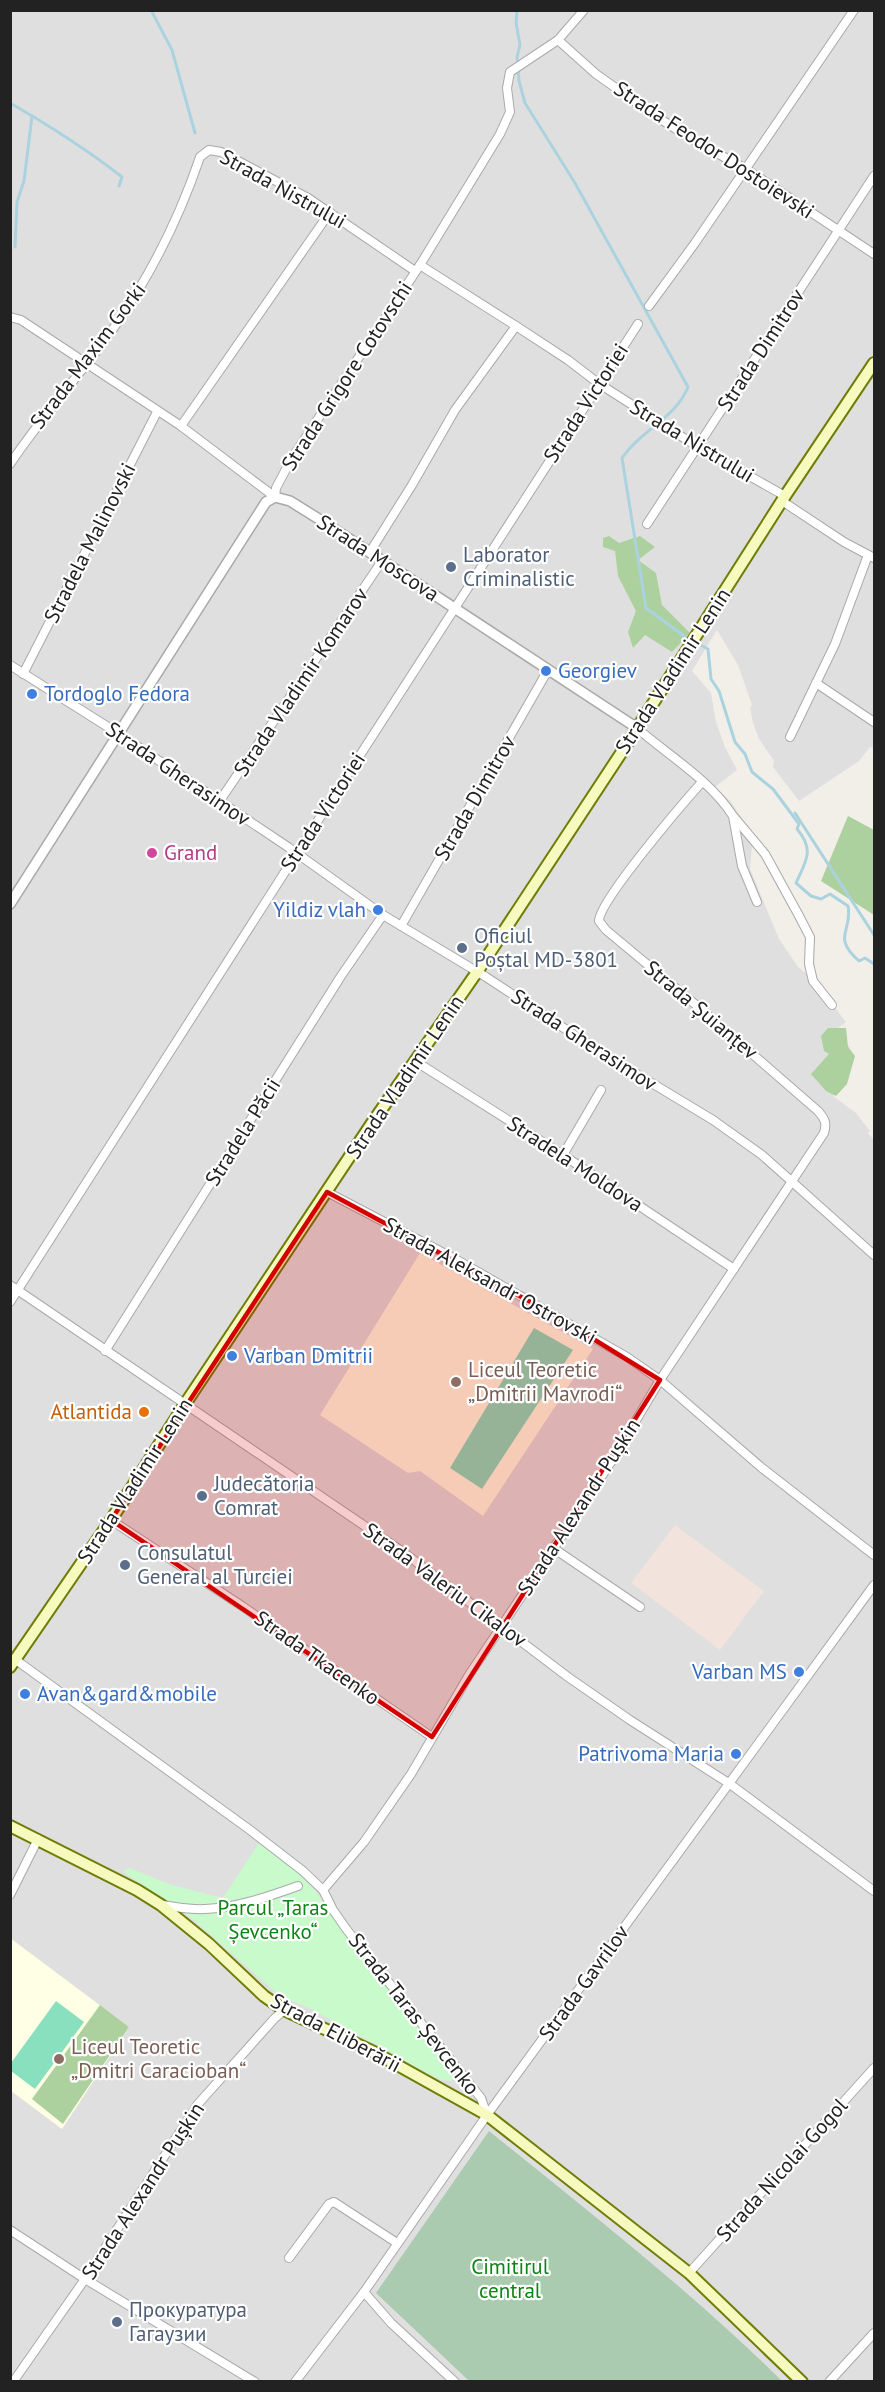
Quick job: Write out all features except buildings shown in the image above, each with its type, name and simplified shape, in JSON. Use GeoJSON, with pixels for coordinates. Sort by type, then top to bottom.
{"type":"FeatureCollection","features":[{"type":"Feature","properties":{"kind":"main road","name":"Strada Vladimir Lenin"},"geometry":{"type":"LineString","coordinates":[[13,1664],[111,1520],[185,1404],[327,1192],[477,972],[699,632],[783,498],[874,363]]}},
{"type":"Feature","properties":{"kind":"main road","name":"Strada Eliberării"},"geometry":{"type":"LineString","coordinates":[[10,1826],[137,1890],[161,1905],[209,1944],[264,1996],[284,2010],[374,2052],[487,2115]]}},
{"type":"Feature","properties":{"kind":"main road","name":"Strada Taras Șevcenko"},"geometry":{"type":"LineString","coordinates":[[487,2115],[689,2273],[802,2382]]}},
{"type":"Feature","properties":{"kind":"street","name":"Strada Grigore Cotovschi"},"geometry":{"type":"LineString","coordinates":[[10,904],[266,502],[275,497],[276,488],[292,458],[417,268],[507,121],[510,112],[507,79],[510,72],[558,40],[584,10]]}},
{"type":"Feature","properties":{"kind":"street"},"geometry":{"type":"LineString","coordinates":[[649,306],[854,10]]}},
{"type":"Feature","properties":{"kind":"street","name":"Strada Feodor Dostoievski"},"geometry":{"type":"LineString","coordinates":[[558,40],[596,74],[654,115],[693,140],[746,169],[874,254]]}},
{"type":"Feature","properties":{"kind":"street","name":"Strada Nistrului"},"geometry":{"type":"LineString","coordinates":[[208,150],[221,152],[330,212],[417,268],[516,326],[568,360],[598,384],[783,498],[871,556]]}},
{"type":"Feature","properties":{"kind":"street","name":"Strada Maxim Gorki"},"geometry":{"type":"LineString","coordinates":[[10,464],[55,402],[88,363],[136,296],[159,257],[173,227],[200,157],[208,150]]}},
{"type":"Feature","properties":{"kind":"street","name":"Strada Dimitrov"},"geometry":{"type":"LineString","coordinates":[[646,524],[874,176]]}},
{"type":"Feature","properties":{"kind":"street"},"geometry":{"type":"LineString","coordinates":[[181,426],[330,212]]}},
{"type":"Feature","properties":{"kind":"street","name":"Strada Moscova"},"geometry":{"type":"LineString","coordinates":[[11,317],[88,363],[157,412],[181,426],[275,497],[290,501],[370,552],[637,728],[702,782],[723,802],[765,854],[810,937],[808,964],[813,981],[832,1005]]}},
{"type":"Feature","properties":{"kind":"street","name":"Strada Victoriei"},"geometry":{"type":"LineString","coordinates":[[10,1302],[14,1288],[456,609],[638,324]]}},
{"type":"Feature","properties":{"kind":"street"},"geometry":{"type":"LineString","coordinates":[[370,552],[455,410],[516,326]]}},
{"type":"Feature","properties":{"kind":"street","name":"Stradela Malinovski"},"geometry":{"type":"LineString","coordinates":[[23,674],[157,412]]}},
{"type":"Feature","properties":{"kind":"street"},"geometry":{"type":"LineString","coordinates":[[790,737],[846,617],[871,556]]}},
{"type":"Feature","properties":{"kind":"street","name":"Strada Vladimir Komarov"},"geometry":{"type":"LineString","coordinates":[[219,802],[382,561]]}},
{"type":"Feature","properties":{"kind":"street","name":"Strada Gherasimov"},"geometry":{"type":"LineString","coordinates":[[10,665],[119,734],[297,853],[401,927],[713,1120],[762,1155],[874,1255]]}},
{"type":"Feature","properties":{"kind":"street","name":"Strada Dimitrov"},"geometry":{"type":"LineString","coordinates":[[401,927],[548,670]]}},
{"type":"Feature","properties":{"kind":"street"},"geometry":{"type":"LineString","coordinates":[[816,683],[874,722]]}},
{"type":"Feature","properties":{"kind":"street","name":"Strada Șuianțev"},"geometry":{"type":"LineString","coordinates":[[702,782],[652,841],[604,907],[599,921],[606,930],[786,1082],[825,1119],[824,1133],[792,1181]]}},
{"type":"Feature","properties":{"kind":"street","name":"Strada Moscova"},"geometry":{"type":"LineString","coordinates":[[733,816],[742,866],[757,902]]}},
{"type":"Feature","properties":{"kind":"street","name":"Stradela Păcii"},"geometry":{"type":"LineString","coordinates":[[105,1351],[334,986],[383,915]]}},
{"type":"Feature","properties":{"kind":"street","name":"Stradela Moldova"},"geometry":{"type":"LineString","coordinates":[[416,1061],[734,1269]]}},
{"type":"Feature","properties":{"kind":"street"},"geometry":{"type":"LineString","coordinates":[[562,1155],[601,1090]]}},
{"type":"Feature","properties":{"kind":"street","name":"Strada Alexandr Pușkin"},"geometry":{"type":"LineString","coordinates":[[323,1890],[364,1842],[411,1774],[501,1625],[613,1459],[660,1380],[792,1181]]}},
{"type":"Feature","properties":{"kind":"street","name":"Strada Aleksandr Ostrovski"},"geometry":{"type":"LineString","coordinates":[[327,1192],[457,1260],[627,1357],[660,1380],[762,1468],[874,1555]]}},
{"type":"Feature","properties":{"kind":"street","name":"Strada Valeriu Cikalov"},"geometry":{"type":"LineString","coordinates":[[14,1288],[403,1552],[630,1720],[730,1784],[873,1888]]}},
{"type":"Feature","properties":{"kind":"street","name":"Strada Tkacenko"},"geometry":{"type":"LineString","coordinates":[[111,1520],[242,1606],[432,1737]]}},
{"type":"Feature","properties":{"kind":"street"},"geometry":{"type":"LineString","coordinates":[[553,1548],[640,1607]]}},
{"type":"Feature","properties":{"kind":"street","name":"Strada Gavrilov"},"geometry":{"type":"LineString","coordinates":[[295,2382],[364,2292],[487,2115],[874,1585]]}},
{"type":"Feature","properties":{"kind":"street","name":"Strada Taras Șevcenko"},"geometry":{"type":"LineString","coordinates":[[13,1664],[250,1830],[323,1890],[347,1930],[481,2098],[487,2115]]}},
{"type":"Feature","properties":{"kind":"street"},"geometry":{"type":"LineString","coordinates":[[10,1895],[38,1839]]}},
{"type":"Feature","properties":{"kind":"street"},"geometry":{"type":"LineString","coordinates":[[161,1905],[193,1909],[227,1907],[298,1886]]}},
{"type":"Feature","properties":{"kind":"street","name":"Strada Alexandr Pușkin"},"geometry":{"type":"LineString","coordinates":[[14,2382],[85,2279],[198,2104],[284,2010]]}},
{"type":"Feature","properties":{"kind":"street","name":"Strada Nicolai Gogol"},"geometry":{"type":"LineString","coordinates":[[689,2273],[874,2068]]}},
{"type":"Feature","properties":{"kind":"street"},"geometry":{"type":"LineString","coordinates":[[289,2258],[329,2204],[334,2202],[397,2243]]}},
{"type":"Feature","properties":{"kind":"street"},"geometry":{"type":"LineString","coordinates":[[10,2230],[85,2279],[255,2382]]}},
{"type":"Feature","properties":{"kind":"street"},"geometry":{"type":"LineString","coordinates":[[364,2292],[391,2323],[455,2382]]}},
{"type":"Feature","properties":{"kind":"street"},"geometry":{"type":"LineString","coordinates":[[829,2382],[874,2333]]}},
{"type":"Feature","properties":{"kind":"highlighted area"},"geometry":{"type":"Polygon","coordinates":[[[327,1192],[551,1313],[660,1380],[432,1737],[111,1520],[327,1192]]]}},
{"type":"Feature","properties":{"kind":"shaded area"},"geometry":{"type":"Polygon","coordinates":[[[11,11],[874,11],[874,748],[870,747],[859,761],[799,801],[773,767],[774,761],[759,739],[753,723],[750,708],[752,705],[738,665],[717,630],[692,671],[711,693],[716,722],[737,770],[715,787],[730,801],[753,834],[750,869],[779,939],[798,967],[812,978],[846,1022],[838,1028],[850,1048],[853,1059],[833,1096],[856,1113],[870,1131],[868,1133],[874,1145],[874,2381],[11,2382],[11,11]]]}},
{"type":"Feature","properties":{"kind":"shaded area","name":"Liceul Teoretic „Dmitrii Mavrodi“"},"geometry":{"type":"Polygon","coordinates":[[[420,1253],[593,1349],[483,1516],[420,1471],[408,1473],[320,1415],[420,1253]]]}},
{"type":"Feature","properties":{"kind":"shaded area"},"geometry":{"type":"Polygon","coordinates":[[[675,1525],[764,1591],[720,1650],[631,1583],[675,1525]]]}},
{"type":"Feature","properties":{"kind":"shaded area","name":"Liceul Teoretic „Dmitri Caracioban“"},"geometry":{"type":"Polygon","coordinates":[[[10,1938],[129,2027],[62,2129],[11,2091],[10,1938]]]}},
{"type":"Feature","properties":{"kind":"green space"},"geometry":{"type":"Polygon","coordinates":[[[609,536],[619,543],[640,536],[655,547],[638,560],[656,573],[662,605],[690,633],[672,652],[645,635],[633,648],[628,632],[636,611],[618,576],[615,551],[603,547],[603,538],[609,536]]]}},
{"type":"Feature","properties":{"kind":"green space"},"geometry":{"type":"Polygon","coordinates":[[[848,816],[874,830],[874,915],[821,881],[848,816]]]}},
{"type":"Feature","properties":{"kind":"green space"},"geometry":{"type":"Polygon","coordinates":[[[828,1028],[846,1028],[848,1047],[855,1056],[847,1084],[836,1096],[826,1091],[811,1074],[829,1054],[824,1051],[821,1036],[828,1028]]]}},
{"type":"Feature","properties":{"kind":"green space"},"geometry":{"type":"Polygon","coordinates":[[[534,1328],[573,1350],[482,1489],[450,1468],[534,1328]]]}},
{"type":"Feature","properties":{"kind":"green space","name":"Parcul „Taras Șevcenko“"},"geometry":{"type":"Polygon","coordinates":[[[259,1843],[298,1873],[315,1890],[329,1912],[452,2071],[452,2081],[442,2080],[428,2074],[311,2009],[280,1996],[190,1917],[123,1872],[129,1868],[172,1885],[223,1898],[259,1843]]]}},
{"type":"Feature","properties":{"kind":"green space"},"geometry":{"type":"Polygon","coordinates":[[[56,2001],[84,2022],[35,2089],[11,2071],[11,2063],[56,2001]]]}},
{"type":"Feature","properties":{"kind":"green space"},"geometry":{"type":"Polygon","coordinates":[[[100,2005],[129,2027],[63,2124],[32,2099],[100,2005]]]}},
{"type":"Feature","properties":{"kind":"green space","name":"Cimitirul central"},"geometry":{"type":"Polygon","coordinates":[[[489,2131],[676,2284],[782,2381],[471,2382],[467,2379],[376,2293],[489,2131]]]}},
{"type":"Feature","properties":{"kind":"waterway"},"geometry":{"type":"LineString","coordinates":[[151,10],[172,50],[195,133]]}},
{"type":"Feature","properties":{"kind":"waterway"},"geometry":{"type":"LineString","coordinates":[[517,10],[516,23],[520,45],[517,57],[519,81],[525,103],[575,183],[688,387],[667,416],[638,440],[622,458],[646,608],[684,636],[708,649],[711,679],[719,691],[735,742],[745,754],[752,772],[773,789],[799,824],[797,829],[806,843],[807,856],[796,883],[811,896],[821,899],[830,894],[848,906],[846,946],[859,961],[865,958],[874,964]]}},
{"type":"Feature","properties":{"kind":"waterway"},"geometry":{"type":"LineString","coordinates":[[10,103],[108,166],[122,177],[119,186]]}},
{"type":"Feature","properties":{"kind":"waterway"},"geometry":{"type":"LineString","coordinates":[[15,247],[17,202],[24,181],[32,116]]}},
{"type":"Feature","properties":{"kind":"waterway"},"geometry":{"type":"LineString","coordinates":[[795,813],[874,935]]}},
{"type":"Feature","properties":{"kind":"place","name":"Laborator Criminalistic"},"geometry":{"type":"Point","coordinates":[451,567]}},
{"type":"Feature","properties":{"kind":"place","name":"Georgiev"},"geometry":{"type":"Point","coordinates":[546,671]}},
{"type":"Feature","properties":{"kind":"place","name":"Tordoglo Fedora"},"geometry":{"type":"Point","coordinates":[32,694]}},
{"type":"Feature","properties":{"kind":"place","name":"Grand"},"geometry":{"type":"Point","coordinates":[152,853]}},
{"type":"Feature","properties":{"kind":"place","name":"Yildiz vlah"},"geometry":{"type":"Point","coordinates":[378,910]}},
{"type":"Feature","properties":{"kind":"place","name":"Oficiul Poștal MD-3801"},"geometry":{"type":"Point","coordinates":[462,948]}},
{"type":"Feature","properties":{"kind":"place","name":"Varban Dmitrii"},"geometry":{"type":"Point","coordinates":[232,1356]}},
{"type":"Feature","properties":{"kind":"place","name":"Liceul Teoretic „Dmitrii Mavrodi“"},"geometry":{"type":"Point","coordinates":[456,1382]}},
{"type":"Feature","properties":{"kind":"place","name":"Atlantida"},"geometry":{"type":"Point","coordinates":[144,1412]}},
{"type":"Feature","properties":{"kind":"place","name":"Judecătoria Comrat"},"geometry":{"type":"Point","coordinates":[202,1496]}},
{"type":"Feature","properties":{"kind":"place","name":"Consulatul General al Turciei"},"geometry":{"type":"Point","coordinates":[125,1565]}},
{"type":"Feature","properties":{"kind":"place","name":"Varban MS"},"geometry":{"type":"Point","coordinates":[799,1672]}},
{"type":"Feature","properties":{"kind":"place","name":"Avan&gard&mobile"},"geometry":{"type":"Point","coordinates":[25,1694]}},
{"type":"Feature","properties":{"kind":"place","name":"Patrivoma Maria"},"geometry":{"type":"Point","coordinates":[736,1754]}},
{"type":"Feature","properties":{"kind":"place","name":"Liceul Teoretic „Dmitri Caracioban“"},"geometry":{"type":"Point","coordinates":[59,2059]}},
{"type":"Feature","properties":{"kind":"place","name":"Прокуратура Гагаузии"},"geometry":{"type":"Point","coordinates":[117,2322]}}]}
